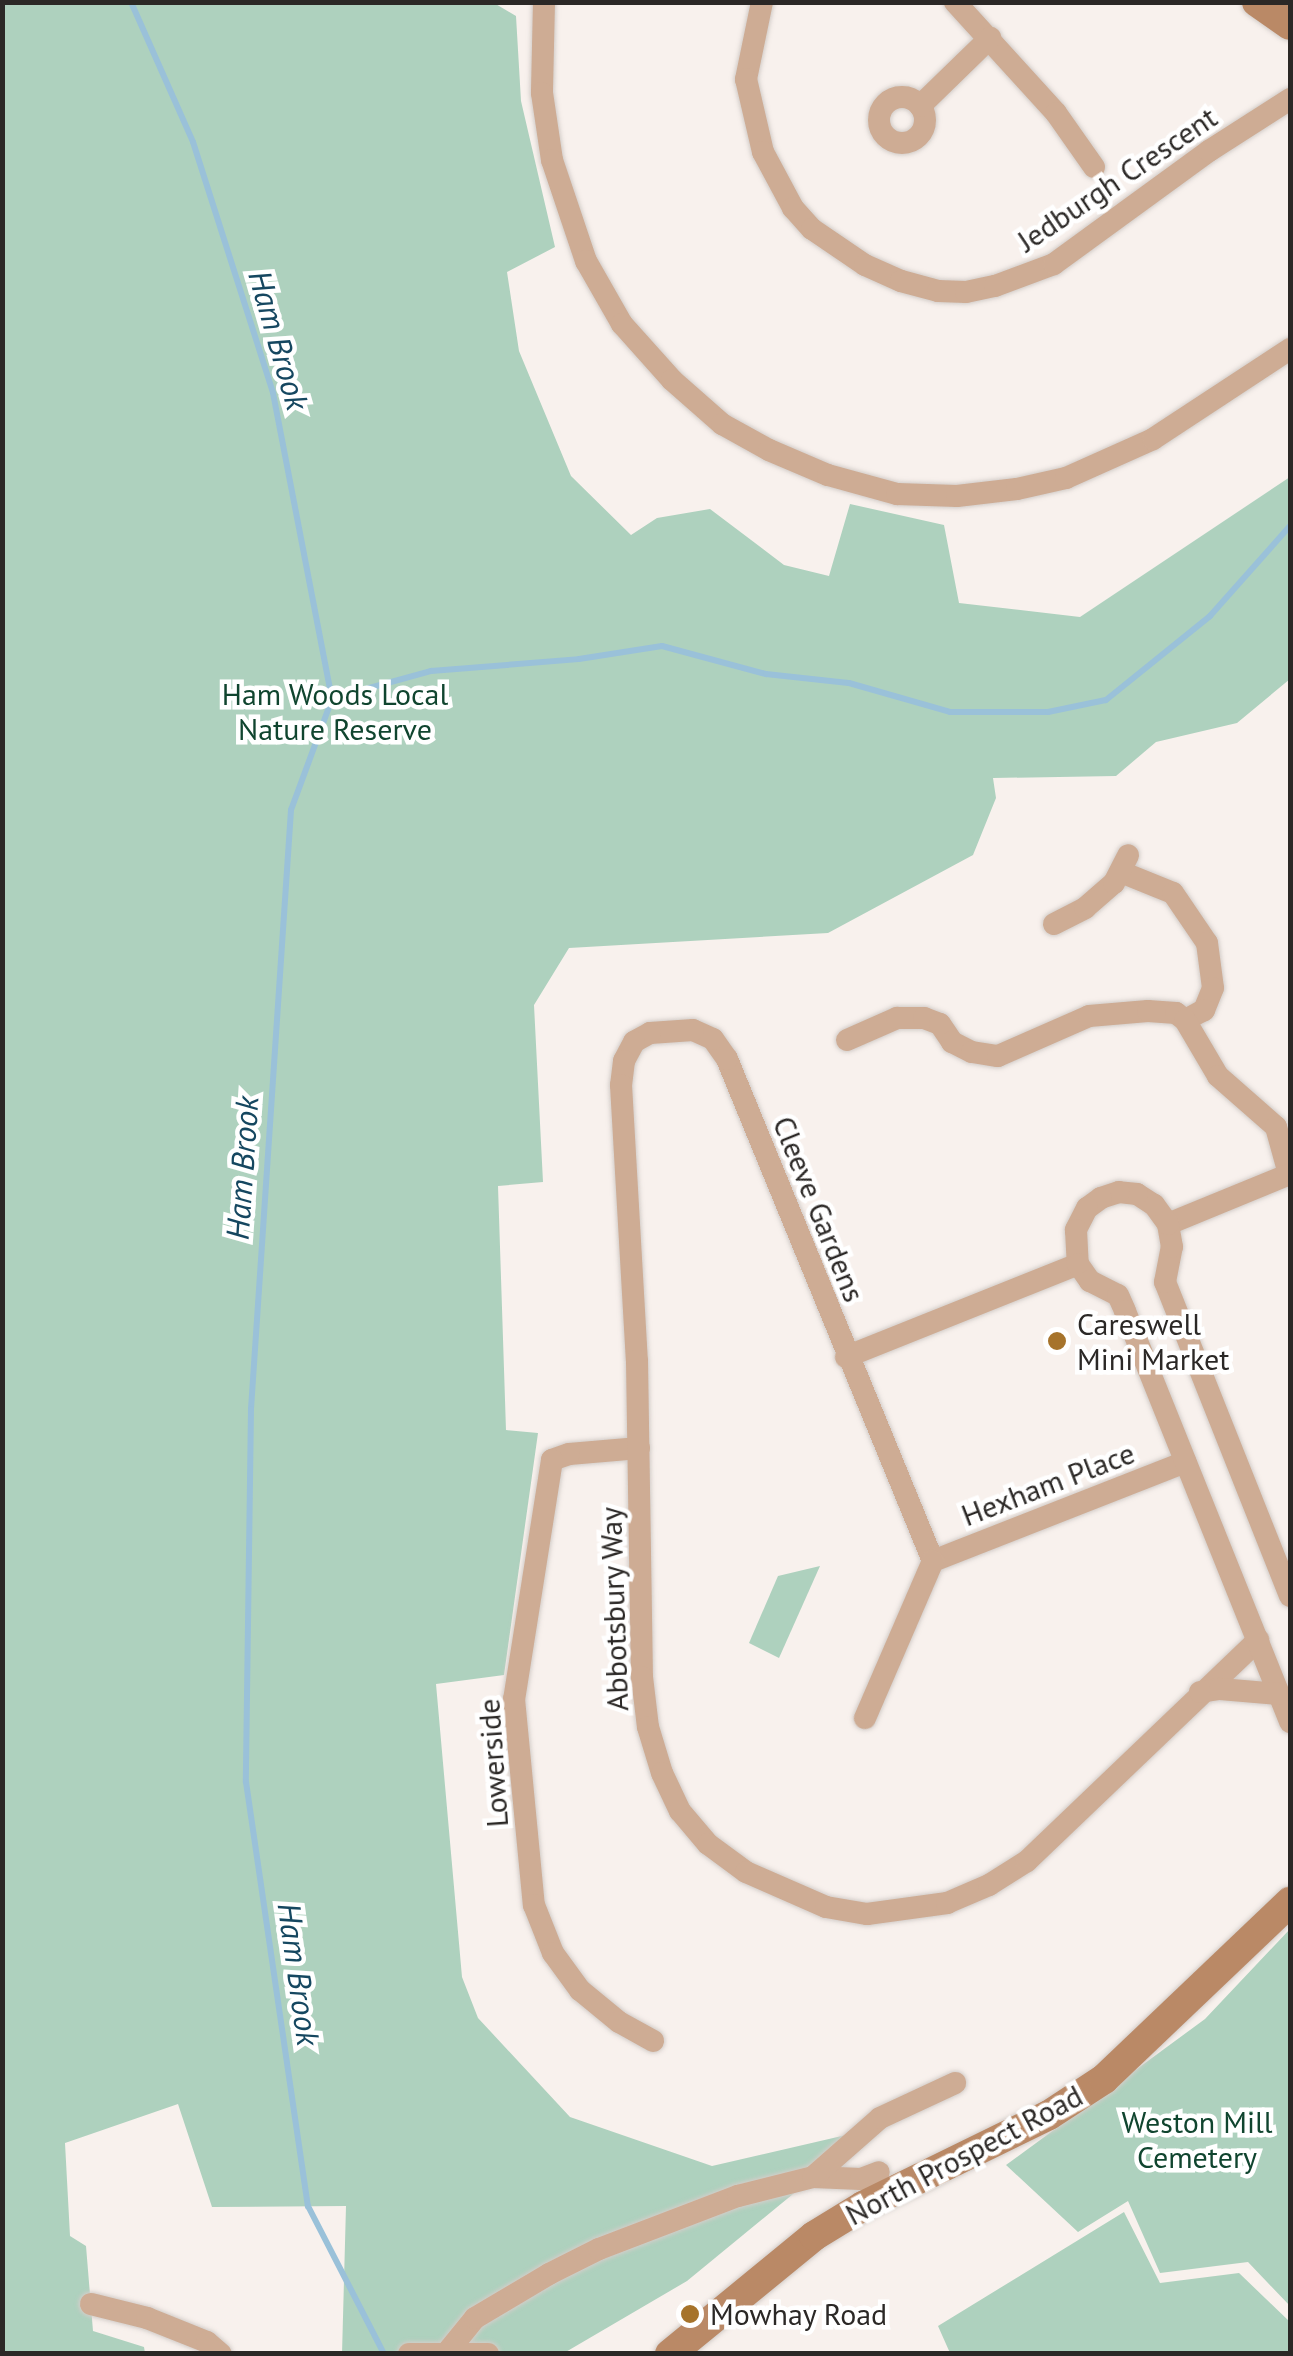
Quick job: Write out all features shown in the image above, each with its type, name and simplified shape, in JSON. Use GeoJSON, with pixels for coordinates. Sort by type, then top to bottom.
{"type":"FeatureCollection","features":[{"type":"Feature","properties":{"kind":"street"},"geometry":{"type":"LineString","coordinates":[[544,2],[542,93],[552,160],[586,261],[622,324],[672,380],[722,424],[769,450],[828,475],[897,494],[957,496],[1017,488],[1066,478],[1154,439],[1290,348]]}},
{"type":"Feature","properties":{"kind":"street","name":"Jedburgh Crescent"},"geometry":{"type":"LineString","coordinates":[[762,2],[746,79],[763,152],[793,208],[812,229],[866,265],[900,281],[938,290],[980,289],[1031,276],[1054,264],[1208,152],[1290,99]]}},
{"type":"Feature","properties":{"kind":"street"},"geometry":{"type":"LineString","coordinates":[[955,2],[1056,113],[1094,167]]}},
{"type":"Feature","properties":{"kind":"street"},"geometry":{"type":"LineString","coordinates":[[1258,2],[1290,25]]}},
{"type":"Feature","properties":{"kind":"street"},"geometry":{"type":"LineString","coordinates":[[920,106],[990,38]]}},
{"type":"Feature","properties":{"kind":"street"},"geometry":{"type":"LineString","coordinates":[[1054,924],[1085,908],[1124,863],[1173,894],[1207,943],[1213,988],[1204,1010],[1186,1020]]}},
{"type":"Feature","properties":{"kind":"street"},"geometry":{"type":"LineString","coordinates":[[847,1040],[897,1018],[924,1018],[940,1024],[952,1042],[972,1052],[998,1056],[1089,1016],[1148,1011],[1176,1014],[1186,1020],[1218,1076],[1276,1128],[1290,1174],[1168,1224]]}},
{"type":"Feature","properties":{"kind":"street","name":"Cleeve Gardens"},"geometry":{"type":"LineString","coordinates":[[622,1126],[624,1061],[634,1042],[669,1028],[693,1030],[712,1038],[726,1060],[932,1562]]}},
{"type":"Feature","properties":{"kind":"street","name":"Abbotsbury Way"},"geometry":{"type":"LineString","coordinates":[[622,1126],[639,1448],[642,1677],[648,1727],[662,1773],[680,1811],[708,1844],[746,1872],[788,1893],[826,1907],[868,1914],[928,1907],[989,1885],[1027,1860],[1258,1640]]}},
{"type":"Feature","properties":{"kind":"street"},"geometry":{"type":"LineString","coordinates":[[1290,1596],[1165,1282],[1172,1247],[1168,1224],[1154,1205],[1137,1194],[1119,1192],[1101,1198],[1087,1208],[1076,1230],[1078,1264],[1090,1282],[1118,1296],[1290,1722]]}},
{"type":"Feature","properties":{"kind":"street"},"geometry":{"type":"LineString","coordinates":[[846,1357],[1078,1264]]}},
{"type":"Feature","properties":{"kind":"street","name":"Lowerside"},"geometry":{"type":"LineString","coordinates":[[639,1448],[569,1454],[552,1460],[514,1699],[534,1905],[553,1954],[580,1990],[619,2022],[653,2040]]}},
{"type":"Feature","properties":{"kind":"street","name":"Hexham Place"},"geometry":{"type":"LineString","coordinates":[[932,1562],[1185,1462]]}},
{"type":"Feature","properties":{"kind":"street"},"geometry":{"type":"LineString","coordinates":[[865,1718],[932,1562]]}},
{"type":"Feature","properties":{"kind":"street"},"geometry":{"type":"LineString","coordinates":[[1200,1692],[1220,1688],[1279,1694]]}},
{"type":"Feature","properties":{"kind":"street","name":"North Prospect Road"},"geometry":{"type":"LineString","coordinates":[[670,2354],[814,2236],[863,2206],[1050,2115],[1104,2078],[1290,1902]]}},
{"type":"Feature","properties":{"kind":"street"},"geometry":{"type":"LineString","coordinates":[[813,2178],[880,2118],[955,2083]]}},
{"type":"Feature","properties":{"kind":"street"},"geometry":{"type":"LineString","coordinates":[[449,2350],[474,2318],[599,2249],[738,2196],[813,2178],[861,2179],[879,2172]]}},
{"type":"Feature","properties":{"kind":"street"},"geometry":{"type":"LineString","coordinates":[[91,2304],[147,2318],[207,2342],[221,2354]]}},
{"type":"Feature","properties":{"kind":"street"},"geometry":{"type":"LineString","coordinates":[[411,2352],[488,2354]]}},
{"type":"Feature","properties":{"kind":"green space","name":"Ham Woods Local Nature Reserve"},"geometry":{"type":"Polygon","coordinates":[[[3,3],[494,3],[516,16],[521,101],[555,247],[507,272],[519,351],[571,476],[631,535],[657,518],[710,509],[784,565],[829,576],[850,504],[944,525],[959,603],[1080,617],[1290,477],[1290,679],[1237,723],[1156,742],[1116,776],[993,778],[996,798],[973,855],[828,933],[569,948],[534,1005],[543,1182],[498,1186],[506,1430],[538,1433],[504,1675],[436,1684],[462,1977],[478,2018],[570,2117],[712,2166],[872,2129],[687,2281],[564,2353],[342,2354],[346,2206],[212,2207],[178,2104],[65,2143],[70,2236],[86,2246],[93,2331],[144,2347],[145,2353],[3,2353],[3,3]]]}},
{"type":"Feature","properties":{"kind":"green space"},"geometry":{"type":"Polygon","coordinates":[[[820,1566],[779,1658],[749,1643],[778,1576],[820,1566]]]}},
{"type":"Feature","properties":{"kind":"green space","name":"Weston Mill Cemetery"},"geometry":{"type":"Polygon","coordinates":[[[1290,1929],[1290,2306],[1248,2262],[1160,2273],[1128,2201],[1078,2232],[1006,2165],[1205,2019],[1290,1929]]]}},
{"type":"Feature","properties":{"kind":"green space"},"geometry":{"type":"Polygon","coordinates":[[[1124,2212],[1160,2283],[1239,2273],[1290,2322],[1290,2353],[950,2353],[938,2326],[1124,2212]]]}},
{"type":"Feature","properties":{"kind":"waterway","name":"Ham Brook"},"geometry":{"type":"LineString","coordinates":[[131,2],[193,142],[273,393],[332,699],[291,810],[251,1409],[246,1782],[308,2206],[384,2354]]}},
{"type":"Feature","properties":{"kind":"waterway"},"geometry":{"type":"LineString","coordinates":[[362,690],[431,671],[579,659],[662,646],[766,674],[849,683],[950,712],[1048,712],[1106,700],[1210,616],[1290,526]]}},
{"type":"Feature","properties":{"kind":"place","name":"Careswell Mini Market"},"geometry":{"type":"Point","coordinates":[1057,1341]}},
{"type":"Feature","properties":{"kind":"place","name":"Mowhay Road"},"geometry":{"type":"Point","coordinates":[690,2314]}}]}
